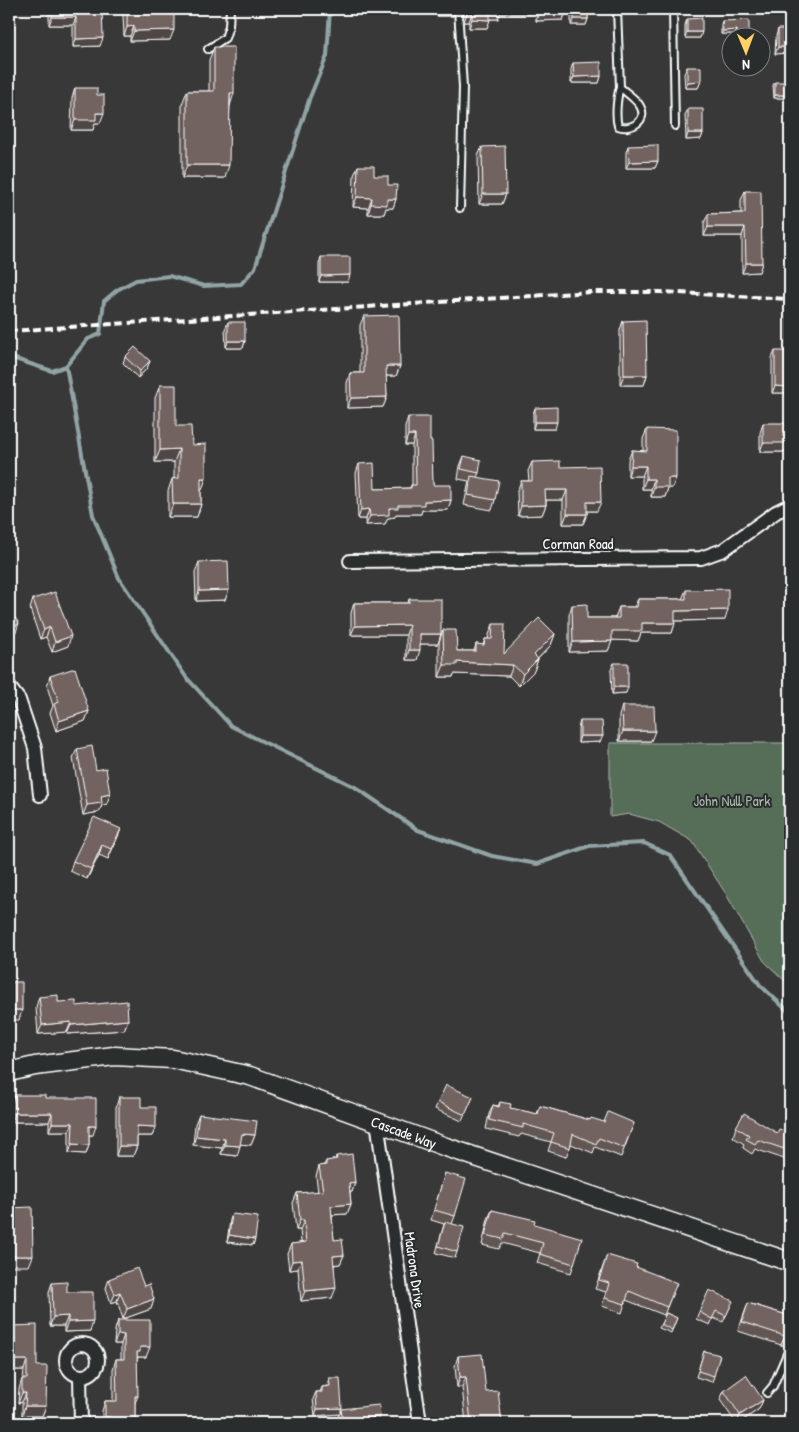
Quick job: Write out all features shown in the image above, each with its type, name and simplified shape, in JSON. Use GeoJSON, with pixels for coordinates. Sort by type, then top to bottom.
{"type":"FeatureCollection","features":[{"type":"Feature","properties":{"kind":"street","name":"Corman Road"},"geometry":{"type":"LineString","coordinates":[[350,561],[701,558],[723,550],[776,512],[790,505]]}},
{"type":"Feature","properties":{"kind":"street"},"geometry":{"type":"LineString","coordinates":[[9,687],[19,700],[35,748],[40,795]]}},
{"type":"Feature","properties":{"kind":"street","name":"Cascade Way"},"geometry":{"type":"LineString","coordinates":[[9,1072],[36,1066],[114,1056],[174,1059],[250,1076],[446,1147],[790,1262]]}},
{"type":"Feature","properties":{"kind":"street","name":"Madrona Drive"},"geometry":{"type":"LineString","coordinates":[[377,1121],[420,1423]]}},
{"type":"Feature","properties":{"kind":"street"},"geometry":{"type":"LineString","coordinates":[[80,1377],[81,1423]]}},
{"type":"Feature","properties":{"kind":"lane"},"geometry":{"type":"LineString","coordinates":[[208,49],[226,38],[230,9]]}},
{"type":"Feature","properties":{"kind":"lane"},"geometry":{"type":"LineString","coordinates":[[458,9],[463,87],[460,208]]}},
{"type":"Feature","properties":{"kind":"lane"},"geometry":{"type":"LineString","coordinates":[[617,9],[620,87],[617,96],[617,122],[618,126],[623,128],[640,123],[643,112],[641,108],[620,87]]}},
{"type":"Feature","properties":{"kind":"lane"},"geometry":{"type":"LineString","coordinates":[[673,9],[675,126]]}},
{"type":"Feature","properties":{"kind":"lane"},"geometry":{"type":"LineString","coordinates":[[766,1393],[773,1386],[790,1347]]}},
{"type":"Feature","properties":{"kind":"green space","name":"John Null Park"},"geometry":{"type":"Polygon","coordinates":[[[610,743],[790,743],[790,986],[764,961],[726,894],[692,841],[659,822],[629,814],[610,817],[610,743]]]}},
{"type":"Feature","properties":{"kind":"building"},"geometry":{"type":"Polygon","coordinates":[[[52,9],[102,9],[103,38],[76,39],[76,17],[52,17],[52,9]]]}},
{"type":"Feature","properties":{"kind":"building"},"geometry":{"type":"Polygon","coordinates":[[[127,9],[174,9],[174,30],[134,31],[134,26],[127,27],[127,9]]]}},
{"type":"Feature","properties":{"kind":"building"},"geometry":{"type":"Polygon","coordinates":[[[467,9],[502,10],[490,10],[490,20],[472,19],[472,13],[467,13],[467,9]]]}},
{"type":"Feature","properties":{"kind":"building"},"geometry":{"type":"Polygon","coordinates":[[[539,9],[566,9],[566,11],[539,12],[539,9]]]}},
{"type":"Feature","properties":{"kind":"building"},"geometry":{"type":"Polygon","coordinates":[[[574,9],[588,9],[588,19],[574,19],[574,9]]]}},
{"type":"Feature","properties":{"kind":"building"},"geometry":{"type":"Polygon","coordinates":[[[702,18],[702,32],[687,32],[687,19],[702,18]]]}},
{"type":"Feature","properties":{"kind":"building"},"geometry":{"type":"Polygon","coordinates":[[[749,20],[749,28],[723,28],[722,21],[749,20]]]}},
{"type":"Feature","properties":{"kind":"building"},"geometry":{"type":"Polygon","coordinates":[[[778,29],[789,29],[789,47],[778,47],[778,29]]]}},
{"type":"Feature","properties":{"kind":"building"},"geometry":{"type":"Polygon","coordinates":[[[214,47],[234,47],[234,93],[230,93],[229,165],[187,165],[187,91],[214,91],[214,47]]]}},
{"type":"Feature","properties":{"kind":"building"},"geometry":{"type":"Polygon","coordinates":[[[601,62],[601,76],[574,77],[573,63],[601,62]]]}},
{"type":"Feature","properties":{"kind":"building"},"geometry":{"type":"Polygon","coordinates":[[[687,67],[701,67],[701,81],[687,82],[687,67]]]}},
{"type":"Feature","properties":{"kind":"building"},"geometry":{"type":"Polygon","coordinates":[[[775,82],[784,82],[785,95],[775,95],[775,82]]]}},
{"type":"Feature","properties":{"kind":"building"},"geometry":{"type":"Polygon","coordinates":[[[75,88],[97,88],[97,95],[104,95],[104,113],[96,113],[96,120],[75,120],[75,88]]]}},
{"type":"Feature","properties":{"kind":"building"},"geometry":{"type":"Polygon","coordinates":[[[688,109],[703,109],[703,133],[688,133],[688,109]]]}},
{"type":"Feature","properties":{"kind":"building"},"geometry":{"type":"Polygon","coordinates":[[[658,145],[658,161],[629,162],[628,146],[658,145]]]}},
{"type":"Feature","properties":{"kind":"building"},"geometry":{"type":"Polygon","coordinates":[[[505,146],[506,194],[483,194],[482,147],[505,146]]]}},
{"type":"Feature","properties":{"kind":"building"},"geometry":{"type":"Polygon","coordinates":[[[358,166],[374,166],[374,176],[388,176],[388,185],[397,185],[396,199],[387,199],[387,205],[371,204],[372,198],[357,197],[358,166]]]}},
{"type":"Feature","properties":{"kind":"building"},"geometry":{"type":"Polygon","coordinates":[[[745,191],[761,191],[762,263],[746,263],[745,227],[708,227],[708,214],[745,213],[745,191]]]}},
{"type":"Feature","properties":{"kind":"building"},"geometry":{"type":"Polygon","coordinates":[[[321,257],[350,257],[350,275],[321,276],[321,257]]]}},
{"type":"Feature","properties":{"kind":"building"},"geometry":{"type":"Polygon","coordinates":[[[399,315],[400,366],[386,366],[387,397],[351,398],[350,373],[364,373],[364,316],[399,315]]]}},
{"type":"Feature","properties":{"kind":"building"},"geometry":{"type":"Polygon","coordinates":[[[646,320],[647,375],[624,375],[623,321],[646,320]]]}},
{"type":"Feature","properties":{"kind":"building"},"geometry":{"type":"Polygon","coordinates":[[[228,322],[245,322],[245,341],[228,341],[228,322]]]}},
{"type":"Feature","properties":{"kind":"building"},"geometry":{"type":"Polygon","coordinates":[[[135,347],[150,361],[140,371],[125,357],[135,347]]]}},
{"type":"Feature","properties":{"kind":"building"},"geometry":{"type":"Polygon","coordinates":[[[775,351],[789,351],[789,387],[775,386],[775,351]]]}},
{"type":"Feature","properties":{"kind":"building"},"geometry":{"type":"Polygon","coordinates":[[[160,385],[176,385],[176,426],[191,426],[192,445],[206,444],[206,478],[201,478],[201,504],[173,504],[172,479],[179,478],[179,449],[160,450],[160,385]]]}},
{"type":"Feature","properties":{"kind":"building"},"geometry":{"type":"Polygon","coordinates":[[[557,407],[557,422],[535,422],[535,408],[557,407]]]}},
{"type":"Feature","properties":{"kind":"building"},"geometry":{"type":"Polygon","coordinates":[[[408,417],[430,417],[433,485],[451,485],[451,500],[424,501],[424,505],[398,505],[398,508],[389,508],[389,515],[370,516],[369,509],[361,510],[359,464],[374,463],[375,489],[411,488],[411,485],[416,485],[415,435],[408,435],[408,417]]]}},
{"type":"Feature","properties":{"kind":"building"},"geometry":{"type":"Polygon","coordinates":[[[763,423],[790,423],[790,440],[788,440],[788,443],[763,443],[763,423]]]}},
{"type":"Feature","properties":{"kind":"building"},"geometry":{"type":"Polygon","coordinates":[[[647,429],[676,430],[676,478],[668,478],[668,487],[654,487],[654,479],[646,479],[646,466],[631,466],[632,450],[647,451],[647,429]]]}},
{"type":"Feature","properties":{"kind":"building"},"geometry":{"type":"Polygon","coordinates":[[[464,456],[481,460],[479,473],[461,469],[464,456]]]}},
{"type":"Feature","properties":{"kind":"building"},"geometry":{"type":"Polygon","coordinates":[[[560,461],[560,467],[600,466],[601,502],[587,502],[587,514],[567,514],[567,490],[545,490],[546,505],[521,506],[521,481],[532,481],[532,462],[560,461]]]}},
{"type":"Feature","properties":{"kind":"building"},"geometry":{"type":"Polygon","coordinates":[[[471,476],[499,481],[495,500],[468,495],[471,476]]]}},
{"type":"Feature","properties":{"kind":"building"},"geometry":{"type":"Polygon","coordinates":[[[228,561],[229,590],[199,591],[199,562],[228,561]]]}},
{"type":"Feature","properties":{"kind":"building"},"geometry":{"type":"Polygon","coordinates":[[[728,589],[728,610],[675,611],[675,623],[642,623],[642,631],[612,631],[612,641],[573,642],[572,605],[587,604],[587,618],[619,618],[619,607],[637,607],[638,599],[686,599],[686,590],[728,589]]]}},
{"type":"Feature","properties":{"kind":"building"},"geometry":{"type":"Polygon","coordinates":[[[55,592],[71,636],[55,642],[50,627],[44,630],[33,599],[55,592]]]}},
{"type":"Feature","properties":{"kind":"building"},"geometry":{"type":"Polygon","coordinates":[[[409,599],[441,599],[441,634],[420,634],[420,650],[409,650],[409,625],[355,626],[354,603],[409,603],[409,599]]]}},
{"type":"Feature","properties":{"kind":"building"},"geometry":{"type":"Polygon","coordinates":[[[9,610],[19,623],[9,631],[9,610]]]}},
{"type":"Feature","properties":{"kind":"building"},"geometry":{"type":"Polygon","coordinates":[[[539,618],[555,634],[534,655],[538,659],[523,674],[513,665],[457,662],[457,665],[444,665],[443,630],[456,630],[457,651],[476,651],[476,644],[484,645],[485,639],[492,639],[493,624],[505,624],[504,654],[539,618]]]}},
{"type":"Feature","properties":{"kind":"building"},"geometry":{"type":"Polygon","coordinates":[[[790,622],[790,651],[787,651],[790,622]]]}},
{"type":"Feature","properties":{"kind":"building"},"geometry":{"type":"Polygon","coordinates":[[[614,663],[628,663],[628,687],[614,687],[614,663]]]}},
{"type":"Feature","properties":{"kind":"building"},"geometry":{"type":"Polygon","coordinates":[[[75,668],[89,711],[59,721],[54,704],[59,702],[50,676],[75,668]]]}},
{"type":"Feature","properties":{"kind":"building"},"geometry":{"type":"Polygon","coordinates":[[[622,706],[654,706],[655,731],[623,731],[622,706]]]}},
{"type":"Feature","properties":{"kind":"building"},"geometry":{"type":"Polygon","coordinates":[[[580,721],[602,721],[603,736],[580,736],[580,721]]]}},
{"type":"Feature","properties":{"kind":"building"},"geometry":{"type":"Polygon","coordinates":[[[92,746],[96,770],[106,768],[110,794],[101,796],[102,803],[87,805],[77,749],[92,746]]]}},
{"type":"Feature","properties":{"kind":"building"},"geometry":{"type":"Polygon","coordinates":[[[94,817],[121,829],[111,849],[102,845],[91,869],[73,861],[94,817]]]}},
{"type":"Feature","properties":{"kind":"building"},"geometry":{"type":"Polygon","coordinates":[[[9,982],[22,982],[22,1010],[9,1010],[9,982]]]}},
{"type":"Feature","properties":{"kind":"building"},"geometry":{"type":"Polygon","coordinates":[[[58,995],[58,1002],[76,1001],[76,1006],[127,1001],[128,1020],[71,1025],[71,1022],[42,1025],[39,997],[58,995]]]}},
{"type":"Feature","properties":{"kind":"building"},"geometry":{"type":"Polygon","coordinates":[[[446,1085],[473,1097],[465,1115],[438,1102],[446,1085]]]}},
{"type":"Feature","properties":{"kind":"building"},"geometry":{"type":"Polygon","coordinates":[[[15,1095],[45,1095],[45,1098],[96,1098],[96,1126],[89,1126],[89,1145],[72,1144],[73,1123],[52,1123],[52,1113],[15,1113],[15,1095]]]}},
{"type":"Feature","properties":{"kind":"building"},"geometry":{"type":"Polygon","coordinates":[[[119,1097],[141,1097],[141,1107],[156,1107],[156,1127],[137,1126],[137,1146],[119,1146],[119,1097]]]}},
{"type":"Feature","properties":{"kind":"building"},"geometry":{"type":"Polygon","coordinates":[[[500,1102],[511,1104],[510,1108],[538,1114],[540,1106],[604,1122],[608,1112],[634,1123],[624,1148],[599,1138],[596,1144],[573,1134],[570,1148],[551,1142],[554,1133],[523,1124],[523,1128],[489,1120],[493,1105],[499,1107],[500,1102]]]}},
{"type":"Feature","properties":{"kind":"building"},"geometry":{"type":"Polygon","coordinates":[[[744,1113],[777,1133],[779,1129],[790,1133],[790,1151],[758,1140],[755,1144],[746,1139],[749,1135],[736,1127],[744,1113]]]}},
{"type":"Feature","properties":{"kind":"building"},"geometry":{"type":"Polygon","coordinates":[[[199,1114],[257,1121],[255,1135],[242,1134],[240,1146],[225,1145],[225,1139],[196,1136],[199,1114]]]}},
{"type":"Feature","properties":{"kind":"building"},"geometry":{"type":"Polygon","coordinates":[[[352,1154],[355,1182],[349,1183],[351,1204],[331,1206],[334,1240],[342,1239],[344,1255],[333,1256],[336,1288],[305,1291],[302,1260],[292,1261],[291,1244],[306,1242],[304,1220],[300,1220],[297,1193],[323,1191],[319,1166],[326,1165],[326,1161],[337,1159],[336,1156],[352,1154]]]}},
{"type":"Feature","properties":{"kind":"building"},"geometry":{"type":"Polygon","coordinates":[[[445,1173],[466,1179],[455,1216],[434,1210],[445,1173]]]}},
{"type":"Feature","properties":{"kind":"building"},"geometry":{"type":"Polygon","coordinates":[[[32,1207],[33,1256],[9,1256],[9,1208],[32,1207]]]}},
{"type":"Feature","properties":{"kind":"building"},"geometry":{"type":"Polygon","coordinates":[[[492,1210],[535,1220],[534,1224],[582,1238],[574,1264],[540,1254],[543,1243],[505,1233],[503,1239],[485,1235],[492,1210]]]}},
{"type":"Feature","properties":{"kind":"building"},"geometry":{"type":"Polygon","coordinates":[[[232,1214],[258,1217],[255,1239],[229,1235],[232,1214]]]}},
{"type":"Feature","properties":{"kind":"building"},"geometry":{"type":"Polygon","coordinates":[[[445,1222],[464,1227],[457,1252],[438,1246],[445,1222]]]}},
{"type":"Feature","properties":{"kind":"building"},"geometry":{"type":"Polygon","coordinates":[[[607,1255],[637,1264],[636,1267],[677,1283],[667,1307],[629,1291],[625,1304],[605,1298],[609,1283],[599,1280],[607,1255]]]}},
{"type":"Feature","properties":{"kind":"building"},"geometry":{"type":"Polygon","coordinates":[[[137,1268],[144,1286],[149,1284],[154,1299],[127,1309],[120,1292],[115,1294],[109,1279],[137,1268]]]}},
{"type":"Feature","properties":{"kind":"building"},"geometry":{"type":"Polygon","coordinates":[[[67,1282],[67,1292],[93,1292],[93,1321],[68,1322],[68,1316],[53,1317],[52,1283],[67,1282]]]}},
{"type":"Feature","properties":{"kind":"building"},"geometry":{"type":"Polygon","coordinates":[[[9,1284],[12,1326],[37,1325],[37,1366],[47,1366],[46,1406],[25,1406],[26,1393],[22,1393],[22,1379],[27,1379],[27,1360],[13,1360],[13,1353],[9,1353],[9,1284]]]}},
{"type":"Feature","properties":{"kind":"building"},"geometry":{"type":"Polygon","coordinates":[[[709,1290],[733,1301],[726,1316],[716,1311],[712,1319],[699,1312],[709,1290]]]}},
{"type":"Feature","properties":{"kind":"building"},"geometry":{"type":"Polygon","coordinates":[[[748,1303],[790,1316],[789,1336],[742,1322],[748,1303]]]}},
{"type":"Feature","properties":{"kind":"building"},"geometry":{"type":"Polygon","coordinates":[[[666,1313],[677,1318],[672,1330],[661,1324],[666,1313]]]}},
{"type":"Feature","properties":{"kind":"building"},"geometry":{"type":"Polygon","coordinates":[[[118,1320],[150,1320],[150,1347],[140,1347],[140,1352],[137,1352],[138,1396],[135,1396],[135,1423],[111,1423],[111,1417],[105,1417],[105,1401],[117,1401],[116,1359],[124,1359],[124,1335],[118,1334],[118,1320]]]}},
{"type":"Feature","properties":{"kind":"building"},"geometry":{"type":"Polygon","coordinates":[[[704,1351],[720,1355],[714,1376],[698,1371],[704,1351]]]}},
{"type":"Feature","properties":{"kind":"building"},"geometry":{"type":"Polygon","coordinates":[[[482,1354],[486,1392],[498,1391],[502,1423],[471,1423],[466,1377],[460,1377],[458,1356],[482,1354]]]}},
{"type":"Feature","properties":{"kind":"building"},"geometry":{"type":"Polygon","coordinates":[[[746,1375],[763,1400],[740,1415],[724,1391],[746,1375]]]}},
{"type":"Feature","properties":{"kind":"building"},"geometry":{"type":"Polygon","coordinates":[[[329,1378],[340,1378],[342,1408],[317,1409],[316,1392],[322,1392],[322,1387],[330,1386],[329,1378]]]}},
{"type":"Feature","properties":{"kind":"building"},"geometry":{"type":"Polygon","coordinates":[[[379,1405],[380,1417],[367,1418],[367,1423],[343,1423],[341,1409],[379,1405]]]}},
{"type":"Feature","properties":{"kind":"waterway"},"geometry":{"type":"LineString","coordinates":[[9,357],[52,371],[66,366],[88,339],[100,334],[104,301],[117,290],[136,280],[169,276],[204,286],[241,284],[255,268],[310,97],[327,56],[330,9]]}},
{"type":"Feature","properties":{"kind":"waterway"},"geometry":{"type":"LineString","coordinates":[[66,366],[93,515],[119,578],[186,677],[231,726],[355,787],[418,830],[492,856],[537,864],[589,846],[644,843],[670,855],[760,985],[790,1013]]}},
{"type":"Feature","properties":{"kind":"railway"},"geometry":{"type":"LineString","coordinates":[[9,331],[590,292],[661,292],[790,299]]}}]}
